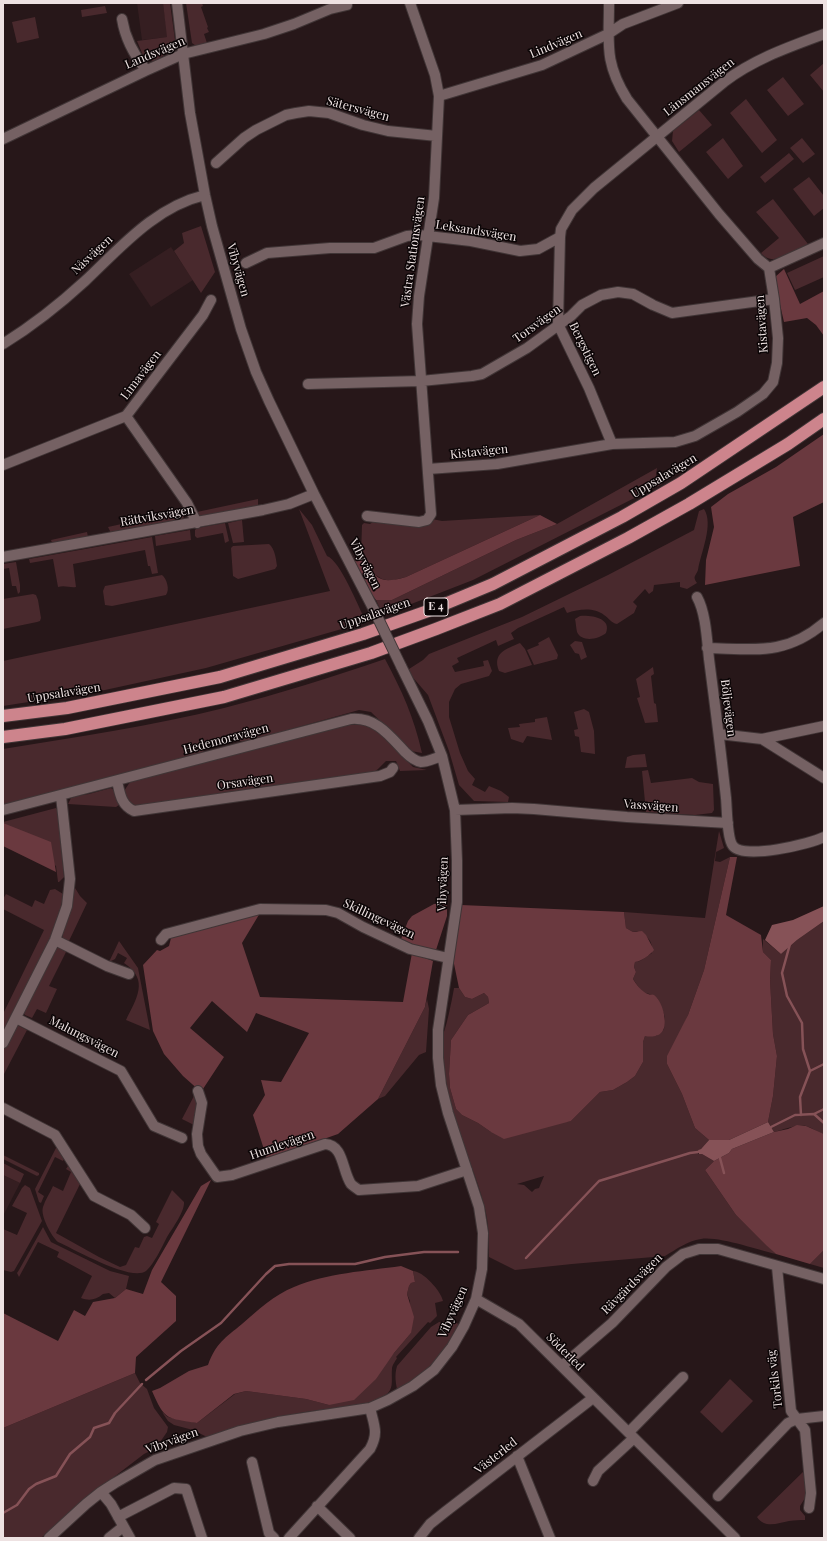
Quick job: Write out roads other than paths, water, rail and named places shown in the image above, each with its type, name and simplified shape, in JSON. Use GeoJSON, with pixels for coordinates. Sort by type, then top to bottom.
{"type":"FeatureCollection","features":[{"type":"Feature","properties":{"kind":"highway","name":"Uppsalavägen"},"geometry":{"type":"LineString","coordinates":[[3,716],[67,708],[220,677],[363,634],[428,611],[493,584],[622,517],[681,483],[824,387]]}},
{"type":"Feature","properties":{"kind":"highway","name":"E 4"},"geometry":{"type":"LineString","coordinates":[[3,737],[65,729],[224,697],[371,653],[436,630],[500,604],[628,538],[689,504],[788,444],[824,419]]}},
{"type":"Feature","properties":{"kind":"street","name":"Vibyvägen"},"geometry":{"type":"LineString","coordinates":[[49,1538],[101,1492],[155,1460],[233,1434],[278,1422],[370,1408],[413,1386],[434,1370],[452,1347],[464,1326],[476,1299],[482,1269],[483,1233],[479,1207],[448,1113],[441,1085],[438,1058],[438,1030],[457,902],[455,810],[442,756],[428,720],[374,610],[314,494],[256,372],[241,329],[212,226],[205,195],[190,113],[177,3]]}},
{"type":"Feature","properties":{"kind":"street","name":"Västra Stationsvägen"},"geometry":{"type":"LineString","coordinates":[[367,516],[419,522],[427,520],[431,514],[417,324],[418,303],[434,198],[439,96],[435,75],[410,3]]}},
{"type":"Feature","properties":{"kind":"street"},"geometry":{"type":"LineString","coordinates":[[609,3],[609,56],[612,70],[618,84],[627,99],[719,214],[758,259],[769,268],[824,243]]}},
{"type":"Feature","properties":{"kind":"street","name":"Lindvägen"},"geometry":{"type":"LineString","coordinates":[[439,96],[542,65],[608,34],[623,24],[678,3]]}},
{"type":"Feature","properties":{"kind":"street","name":"Landsvägen"},"geometry":{"type":"LineString","coordinates":[[3,139],[146,70],[183,54],[264,34],[294,24],[330,9],[341,8],[347,5]]}},
{"type":"Feature","properties":{"kind":"street"},"geometry":{"type":"LineString","coordinates":[[122,19],[124,32],[137,59],[146,70]]}},
{"type":"Feature","properties":{"kind":"street","name":"Länsmansvägen"},"geometry":{"type":"LineString","coordinates":[[657,136],[738,71],[775,53],[824,34]]}},
{"type":"Feature","properties":{"kind":"street","name":"Sätersvägen"},"geometry":{"type":"LineString","coordinates":[[216,163],[244,138],[256,130],[286,115],[296,113],[329,113],[363,125],[388,131],[437,136]]}},
{"type":"Feature","properties":{"kind":"street"},"geometry":{"type":"LineString","coordinates":[[560,238],[561,229],[572,210],[594,188],[657,136]]}},
{"type":"Feature","properties":{"kind":"street","name":"Nåsvägen"},"geometry":{"type":"LineString","coordinates":[[3,344],[36,321],[84,282],[133,235],[166,210],[193,198],[205,195]]}},
{"type":"Feature","properties":{"kind":"street","name":"Leksandsvägen"},"geometry":{"type":"LineString","coordinates":[[246,263],[267,254],[330,248],[374,248],[407,236],[429,236],[471,241],[520,251],[538,249],[560,238]]}},
{"type":"Feature","properties":{"kind":"street","name":"Bergstigen"},"geometry":{"type":"LineString","coordinates":[[560,238],[558,324],[589,388],[612,444]]}},
{"type":"Feature","properties":{"kind":"street","name":"Kistavägen"},"geometry":{"type":"LineString","coordinates":[[428,470],[497,464],[612,444],[675,442],[695,436],[737,412],[763,394],[773,382],[777,363],[778,338],[769,268]]}},
{"type":"Feature","properties":{"kind":"street","name":"Torsvägen"},"geometry":{"type":"LineString","coordinates":[[308,384],[421,380],[482,374],[527,348],[591,299],[601,295],[618,292],[633,294],[672,313],[774,299]]}},
{"type":"Feature","properties":{"kind":"street","name":"Limavägen"},"geometry":{"type":"LineString","coordinates":[[3,465],[126,416],[203,315],[211,300]]}},
{"type":"Feature","properties":{"kind":"street"},"geometry":{"type":"LineString","coordinates":[[126,416],[188,503],[197,523]]}},
{"type":"Feature","properties":{"kind":"street","name":"Rättviksvägen"},"geometry":{"type":"LineString","coordinates":[[3,557],[197,523],[289,504],[314,494]]}},
{"type":"Feature","properties":{"kind":"street","name":"Böljevägen"},"geometry":{"type":"LineString","coordinates":[[697,597],[700,603],[708,648],[728,823]]}},
{"type":"Feature","properties":{"kind":"street"},"geometry":{"type":"LineString","coordinates":[[708,648],[779,648],[814,632],[824,623]]}},
{"type":"Feature","properties":{"kind":"street","name":"Hedemoravägen"},"geometry":{"type":"LineString","coordinates":[[3,810],[359,718],[377,724],[408,755],[417,761],[427,761],[442,756]]}},
{"type":"Feature","properties":{"kind":"street"},"geometry":{"type":"LineString","coordinates":[[719,734],[762,739],[824,726]]}},
{"type":"Feature","properties":{"kind":"street"},"geometry":{"type":"LineString","coordinates":[[762,739],[824,778]]}},
{"type":"Feature","properties":{"kind":"street","name":"Orsavägen"},"geometry":{"type":"LineString","coordinates":[[117,781],[122,802],[134,811],[380,776],[390,772],[393,768]]}},
{"type":"Feature","properties":{"kind":"street"},"geometry":{"type":"LineString","coordinates":[[3,1043],[55,940],[68,906],[70,879],[61,796]]}},
{"type":"Feature","properties":{"kind":"street","name":"Vassvägen"},"geometry":{"type":"LineString","coordinates":[[455,810],[512,808],[534,809],[627,818],[728,823]]}},
{"type":"Feature","properties":{"kind":"street"},"geometry":{"type":"LineString","coordinates":[[728,823],[732,845],[742,851],[777,850],[814,842],[824,838]]}},
{"type":"Feature","properties":{"kind":"street","name":"Skillingevägen"},"geometry":{"type":"LineString","coordinates":[[161,940],[166,934],[260,909],[326,910],[338,912],[362,927],[410,948],[448,958]]}},
{"type":"Feature","properties":{"kind":"street"},"geometry":{"type":"LineString","coordinates":[[55,940],[107,966],[128,974]]}},
{"type":"Feature","properties":{"kind":"street","name":"Malungsvägen"},"geometry":{"type":"LineString","coordinates":[[16,1018],[121,1071],[154,1126],[182,1138]]}},
{"type":"Feature","properties":{"kind":"street","name":"Humlevägen"},"geometry":{"type":"LineString","coordinates":[[198,1091],[202,1103],[197,1134],[198,1146],[201,1154],[218,1177],[232,1175],[325,1144],[332,1144],[338,1150],[351,1184],[359,1190],[418,1186],[467,1170]]}},
{"type":"Feature","properties":{"kind":"street"},"geometry":{"type":"LineString","coordinates":[[3,1108],[55,1135],[94,1196],[131,1214],[145,1228]]}},
{"type":"Feature","properties":{"kind":"street","name":"Rävgärdsvägen"},"geometry":{"type":"LineString","coordinates":[[562,1366],[612,1323],[666,1267],[683,1254],[699,1249],[718,1249],[824,1279]]}},
{"type":"Feature","properties":{"kind":"street","name":"Torkils väg"},"geometry":{"type":"LineString","coordinates":[[777,1266],[788,1396],[791,1411],[805,1430],[811,1493],[809,1508]]}},
{"type":"Feature","properties":{"kind":"street","name":"Söderled"},"geometry":{"type":"LineString","coordinates":[[476,1299],[519,1324],[735,1538]]}},
{"type":"Feature","properties":{"kind":"street"},"geometry":{"type":"LineString","coordinates":[[593,1481],[598,1471],[683,1377]]}},
{"type":"Feature","properties":{"kind":"street","name":"Västerled"},"geometry":{"type":"LineString","coordinates":[[419,1538],[430,1524],[593,1398]]}},
{"type":"Feature","properties":{"kind":"street"},"geometry":{"type":"LineString","coordinates":[[289,1538],[370,1449],[375,1441],[376,1434],[370,1408]]}},
{"type":"Feature","properties":{"kind":"street"},"geometry":{"type":"LineString","coordinates":[[718,1496],[788,1423],[797,1419],[824,1416]]}},
{"type":"Feature","properties":{"kind":"street"},"geometry":{"type":"LineString","coordinates":[[517,1456],[550,1538]]}},
{"type":"Feature","properties":{"kind":"street"},"geometry":{"type":"LineString","coordinates":[[252,1462],[269,1533],[274,1538]]}},
{"type":"Feature","properties":{"kind":"street"},"geometry":{"type":"LineString","coordinates":[[118,1517],[174,1488],[186,1489],[202,1538]]}},
{"type":"Feature","properties":{"kind":"street"},"geometry":{"type":"LineString","coordinates":[[101,1492],[111,1504],[123,1528],[130,1538]]}},
{"type":"Feature","properties":{"kind":"street"},"geometry":{"type":"LineString","coordinates":[[317,1506],[350,1538]]}},
{"type":"Feature","properties":{"kind":"street"},"geometry":{"type":"LineString","coordinates":[[109,1538],[123,1528]]}},
{"type":"Feature","properties":{"kind":"waterway"},"geometry":{"type":"LineString","coordinates":[[790,944],[782,973],[787,996],[802,1023],[803,1049],[810,1071],[800,1097],[801,1115]]}},
{"type":"Feature","properties":{"kind":"waterway"},"geometry":{"type":"LineString","coordinates":[[810,1071],[824,1064]]}},
{"type":"Feature","properties":{"kind":"waterway"},"geometry":{"type":"LineString","coordinates":[[814,1114],[824,1109]]}},
{"type":"Feature","properties":{"kind":"waterway"},"geometry":{"type":"LineString","coordinates":[[771,1127],[795,1115],[814,1114],[824,1123]]}},
{"type":"Feature","properties":{"kind":"waterway"},"geometry":{"type":"LineString","coordinates":[[526,1258],[599,1181],[690,1153],[698,1152]]}},
{"type":"Feature","properties":{"kind":"waterway"},"geometry":{"type":"LineString","coordinates":[[720,1158],[724,1173]]}},
{"type":"Feature","properties":{"kind":"waterway"},"geometry":{"type":"LineString","coordinates":[[146,1380],[181,1351],[221,1323],[275,1266],[289,1264],[355,1264],[385,1257],[424,1252],[458,1252]]}},
{"type":"Feature","properties":{"kind":"waterway"},"geometry":{"type":"LineString","coordinates":[[3,1513],[17,1505],[29,1489],[36,1484],[56,1476],[70,1454],[90,1437],[94,1428],[109,1423],[115,1413],[142,1384]]}}]}
